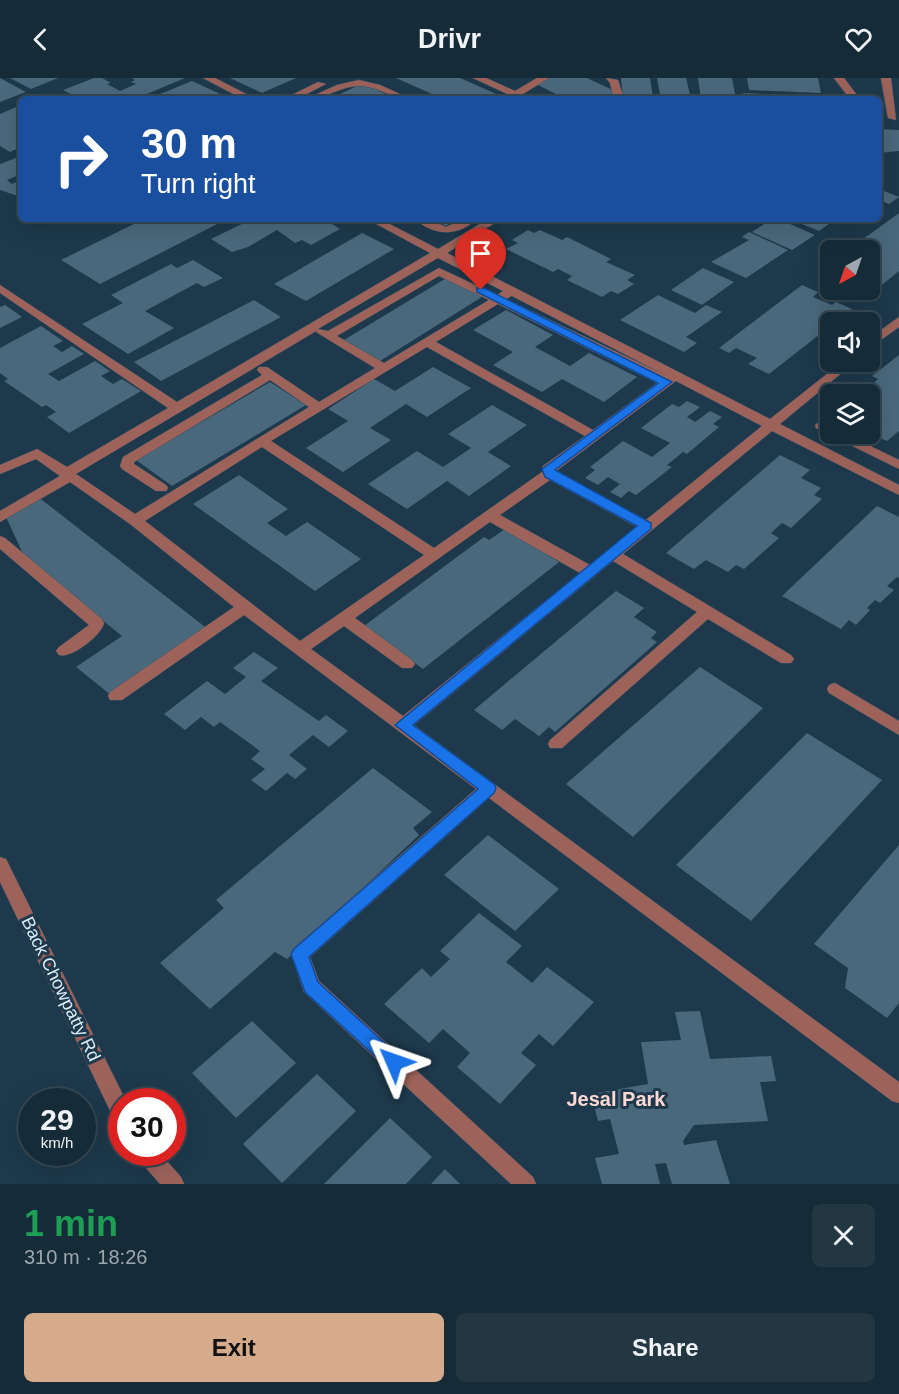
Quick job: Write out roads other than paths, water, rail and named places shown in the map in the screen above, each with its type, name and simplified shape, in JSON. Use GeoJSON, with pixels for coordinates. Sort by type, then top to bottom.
{"type":"FeatureCollection","features":[{"type":"Feature","properties":{"kind":"street"},"geometry":{"type":"LineString","coordinates":[[208,78],[245,96]]}},
{"type":"Feature","properties":{"kind":"street"},"geometry":{"type":"LineString","coordinates":[[296,96],[335,78]]}},
{"type":"Feature","properties":{"kind":"street"},"geometry":{"type":"LineString","coordinates":[[478,78],[520,96]]}},
{"type":"Feature","properties":{"kind":"street"},"geometry":{"type":"LineString","coordinates":[[516,94],[544,78]]}},
{"type":"Feature","properties":{"kind":"street"},"geometry":{"type":"LineString","coordinates":[[611,78],[615,82],[617,96]]}},
{"type":"Feature","properties":{"kind":"street"},"geometry":{"type":"LineString","coordinates":[[839,78],[853,96]]}},
{"type":"Feature","properties":{"kind":"street"},"geometry":{"type":"LineString","coordinates":[[886,78],[896,118]]}},
{"type":"Feature","properties":{"kind":"street"},"geometry":{"type":"LineString","coordinates":[[318,96],[357,79],[368,80],[400,96]]}},
{"type":"Feature","properties":{"kind":"street"},"geometry":{"type":"LineString","coordinates":[[378,222],[512,291],[671,378]]}},
{"type":"Feature","properties":{"kind":"street"},"geometry":{"type":"LineString","coordinates":[[426,222],[443,231],[452,231],[466,222]]}},
{"type":"Feature","properties":{"kind":"street"},"geometry":{"type":"LineString","coordinates":[[0,516],[491,222]]}},
{"type":"Feature","properties":{"kind":"street"},"geometry":{"type":"LineString","coordinates":[[328,336],[439,271],[771,425],[899,491]]}},
{"type":"Feature","properties":{"kind":"street"},"geometry":{"type":"LineString","coordinates":[[0,288],[177,408]]}},
{"type":"Feature","properties":{"kind":"street"},"geometry":{"type":"LineString","coordinates":[[135,521],[262,441],[512,291]]}},
{"type":"Feature","properties":{"kind":"street"},"geometry":{"type":"LineString","coordinates":[[880,336],[899,321]]}},
{"type":"Feature","properties":{"kind":"street"},"geometry":{"type":"LineString","coordinates":[[314,327],[384,368]]}},
{"type":"Feature","properties":{"kind":"street"},"geometry":{"type":"LineString","coordinates":[[427,342],[595,436]]}},
{"type":"Feature","properties":{"kind":"street"},"geometry":{"type":"LineString","coordinates":[[253,364],[318,407]]}},
{"type":"Feature","properties":{"kind":"street"},"geometry":{"type":"LineString","coordinates":[[403,725],[837,372]]}},
{"type":"Feature","properties":{"kind":"street"},"geometry":{"type":"LineString","coordinates":[[161,488],[127,466],[128,460],[270,375]]}},
{"type":"Feature","properties":{"kind":"street"},"geometry":{"type":"LineString","coordinates":[[549,474],[548,469],[671,378]]}},
{"type":"Feature","properties":{"kind":"street"},"geometry":{"type":"LineString","coordinates":[[262,441],[435,555]]}},
{"type":"Feature","properties":{"kind":"street"},"geometry":{"type":"LineString","coordinates":[[859,444],[898,462]]}},
{"type":"Feature","properties":{"kind":"street"},"geometry":{"type":"LineString","coordinates":[[0,470],[37,453],[135,521],[244,607],[899,1094]]}},
{"type":"Feature","properties":{"kind":"street"},"geometry":{"type":"LineString","coordinates":[[549,474],[646,526]]}},
{"type":"Feature","properties":{"kind":"street"},"geometry":{"type":"LineString","coordinates":[[300,649],[549,474]]}},
{"type":"Feature","properties":{"kind":"street"},"geometry":{"type":"LineString","coordinates":[[489,514],[590,572]]}},
{"type":"Feature","properties":{"kind":"street"},"geometry":{"type":"LineString","coordinates":[[0,541],[97,623],[96,629],[64,651]]}},
{"type":"Feature","properties":{"kind":"street"},"geometry":{"type":"LineString","coordinates":[[612,554],[786,659]]}},
{"type":"Feature","properties":{"kind":"street"},"geometry":{"type":"LineString","coordinates":[[116,696],[244,607]]}},
{"type":"Feature","properties":{"kind":"street"},"geometry":{"type":"LineString","coordinates":[[556,744],[708,611]]}},
{"type":"Feature","properties":{"kind":"street"},"geometry":{"type":"LineString","coordinates":[[344,618],[407,664]]}},
{"type":"Feature","properties":{"kind":"street"},"geometry":{"type":"LineString","coordinates":[[835,689],[899,729]]}},
{"type":"Feature","properties":{"kind":"street"},"geometry":{"type":"LineString","coordinates":[[489,788],[300,954],[311,987],[526,1184]]}},
{"type":"Feature","properties":{"kind":"street","name":"Back Chowpatty Rd"},"geometry":{"type":"LineString","coordinates":[[0,864],[109,1088]]}},
{"type":"Feature","properties":{"kind":"street"},"geometry":{"type":"LineString","coordinates":[[157,1166],[174,1184]]}},
{"type":"Feature","properties":{"kind":"district","name":"Jesal Park"},"geometry":{"type":"Point","coordinates":[616,1099]}}]}
